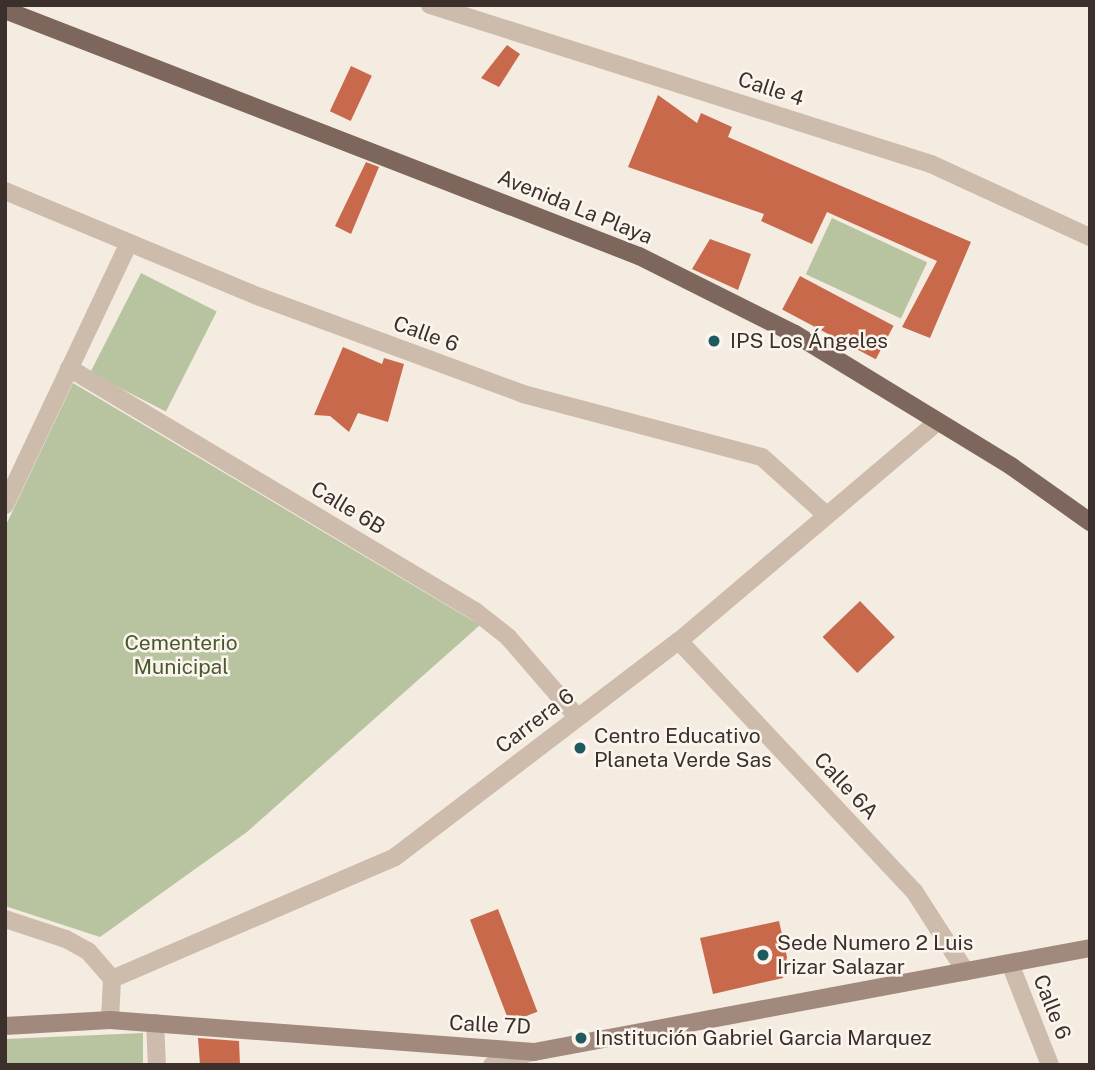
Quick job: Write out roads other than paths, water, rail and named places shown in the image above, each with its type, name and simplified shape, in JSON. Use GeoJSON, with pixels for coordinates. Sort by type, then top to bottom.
{"type":"FeatureCollection","features":[{"type":"Feature","properties":{"kind":"main road","name":"Avenida La Playa"},"geometry":{"type":"LineString","coordinates":[[5,10],[639,256],[795,334],[937,422],[1090,522]]}},
{"type":"Feature","properties":{"kind":"main road","name":"Calle 7D"},"geometry":{"type":"LineString","coordinates":[[5,1027],[110,1020],[534,1052],[1011,966],[1090,948]]}},
{"type":"Feature","properties":{"kind":"street","name":"Calle 4"},"geometry":{"type":"LineString","coordinates":[[430,5],[931,164],[1090,237]]}},
{"type":"Feature","properties":{"kind":"street","name":"Calle 6"},"geometry":{"type":"LineString","coordinates":[[5,191],[129,243],[523,394],[762,457],[825,514]]}},
{"type":"Feature","properties":{"kind":"street"},"geometry":{"type":"LineString","coordinates":[[5,505],[129,243]]}},
{"type":"Feature","properties":{"kind":"street","name":"Calle 6B"},"geometry":{"type":"LineString","coordinates":[[69,368],[475,611],[508,637],[577,718]]}},
{"type":"Feature","properties":{"kind":"street","name":"Carrera 6"},"geometry":{"type":"LineString","coordinates":[[112,978],[395,857],[679,641],[825,514],[937,422]]}},
{"type":"Feature","properties":{"kind":"street","name":"Calle 6A"},"geometry":{"type":"LineString","coordinates":[[679,641],[914,891],[967,972]]}},
{"type":"Feature","properties":{"kind":"street"},"geometry":{"type":"LineString","coordinates":[[5,919],[66,939],[88,951],[112,978],[110,1020]]}},
{"type":"Feature","properties":{"kind":"street","name":"Calle 6"},"geometry":{"type":"LineString","coordinates":[[1011,966],[1050,1065]]}},
{"type":"Feature","properties":{"kind":"street"},"geometry":{"type":"LineString","coordinates":[[155,1023],[157,1065]]}},
{"type":"Feature","properties":{"kind":"street"},"geometry":{"type":"LineString","coordinates":[[492,1065],[534,1052]]}},
{"type":"Feature","properties":{"kind":"place","name":"IPS Los Ángeles"},"geometry":{"type":"Point","coordinates":[714,341]}},
{"type":"Feature","properties":{"kind":"place","name":"Centro Educativo Planeta Verde Sas"},"geometry":{"type":"Point","coordinates":[580,748]}},
{"type":"Feature","properties":{"kind":"place","name":"Sede Numero 2 Luis Irizar Salazar"},"geometry":{"type":"Point","coordinates":[763,955]}},
{"type":"Feature","properties":{"kind":"place","name":"Institución Gabriel Garcia Marquez"},"geometry":{"type":"Point","coordinates":[581,1038]}},
{"type":"Feature","properties":{"kind":"park label","name":"Cementerio Municipal"},"geometry":{"type":"Point","coordinates":[181,655]}}]}
